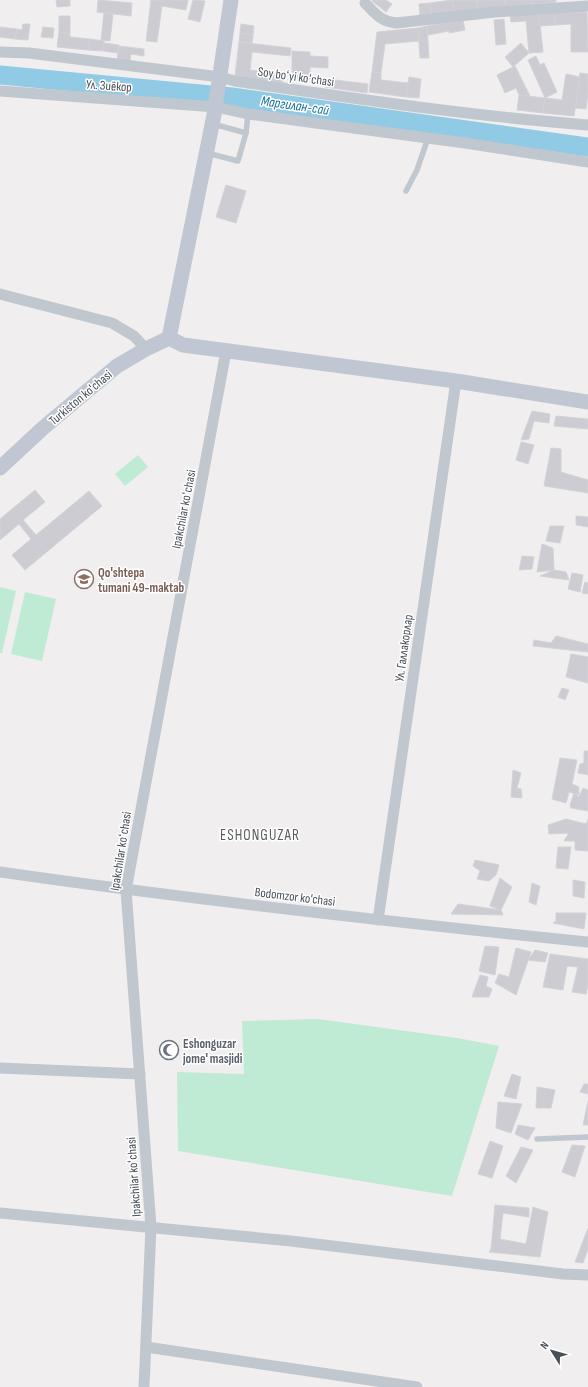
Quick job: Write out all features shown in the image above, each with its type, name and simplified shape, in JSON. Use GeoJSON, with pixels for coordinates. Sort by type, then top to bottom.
{"type":"FeatureCollection","features":[{"type":"Feature","properties":{"kind":"street"},"geometry":{"type":"LineString","coordinates":[[231,0],[214,116],[169,338],[183,345],[456,381],[588,402]]}},
{"type":"Feature","properties":{"kind":"street"},"geometry":{"type":"LineString","coordinates":[[364,1],[380,18],[388,22],[396,23],[495,12],[588,6]]}},
{"type":"Feature","properties":{"kind":"street","name":"Soy boʻyi koʻchasi"},"geometry":{"type":"LineString","coordinates":[[0,52],[29,53],[220,77],[235,81],[434,109],[588,125]]}},
{"type":"Feature","properties":{"kind":"street","name":"Ул. Зиёкор"},"geometry":{"type":"LineString","coordinates":[[0,91],[214,116],[248,114],[428,138],[588,162]]}},
{"type":"Feature","properties":{"kind":"street"},"geometry":{"type":"LineString","coordinates":[[0,294],[112,323],[134,336],[146,349]]}},
{"type":"Feature","properties":{"kind":"street","name":"Turkiston ko'chasi"},"geometry":{"type":"LineString","coordinates":[[0,468],[43,428],[117,366],[146,349],[169,338]]}},
{"type":"Feature","properties":{"kind":"street","name":"Ipakchilar koʻchasi"},"geometry":{"type":"LineString","coordinates":[[144,1387],[151,1227],[126,890],[226,351]]}},
{"type":"Feature","properties":{"kind":"street","name":"Ул. Галлакорлар"},"geometry":{"type":"LineString","coordinates":[[378,920],[456,381]]}},
{"type":"Feature","properties":{"kind":"street","name":"Bodomzor ko'chasi"},"geometry":{"type":"LineString","coordinates":[[0,872],[126,890],[378,920],[588,942]]}},
{"type":"Feature","properties":{"kind":"street"},"geometry":{"type":"LineString","coordinates":[[0,1068],[140,1074]]}},
{"type":"Feature","properties":{"kind":"street"},"geometry":{"type":"LineString","coordinates":[[0,1213],[290,1241],[563,1274],[588,1275]]}},
{"type":"Feature","properties":{"kind":"street"},"geometry":{"type":"LineString","coordinates":[[146,1347],[417,1387]]}},
{"type":"Feature","properties":{"kind":"lane"},"geometry":{"type":"LineString","coordinates":[[206,153],[238,161],[246,133],[248,114]]}},
{"type":"Feature","properties":{"kind":"lane"},"geometry":{"type":"LineString","coordinates":[[214,116],[246,133]]}},
{"type":"Feature","properties":{"kind":"lane"},"geometry":{"type":"LineString","coordinates":[[406,191],[417,170],[428,138]]}},
{"type":"Feature","properties":{"kind":"lane"},"geometry":{"type":"LineString","coordinates":[[537,1139],[588,1137]]}},
{"type":"Feature","properties":{"kind":"green space"},"geometry":{"type":"Polygon","coordinates":[[[138,455],[148,467],[125,486],[115,474],[138,455]]]}},
{"type":"Feature","properties":{"kind":"green space"},"geometry":{"type":"Polygon","coordinates":[[[0,587],[16,591],[2,653],[0,653],[0,587]]]}},
{"type":"Feature","properties":{"kind":"green space"},"geometry":{"type":"Polygon","coordinates":[[[25,592],[56,599],[42,661],[11,654],[25,592]]]}},
{"type":"Feature","properties":{"kind":"green space"},"geometry":{"type":"Polygon","coordinates":[[[318,1019],[457,1038],[499,1046],[452,1196],[178,1151],[177,1072],[244,1074],[242,1021],[318,1019]]]}},
{"type":"Feature","properties":{"kind":"building"},"geometry":{"type":"Polygon","coordinates":[[[56,0],[70,0],[70,6],[57,7],[56,0]]]}},
{"type":"Feature","properties":{"kind":"building"},"geometry":{"type":"Polygon","coordinates":[[[98,0],[132,3],[131,16],[97,12],[98,0]]]}},
{"type":"Feature","properties":{"kind":"building"},"geometry":{"type":"Polygon","coordinates":[[[151,0],[188,0],[186,10],[162,6],[157,42],[146,41],[151,0]]]}},
{"type":"Feature","properties":{"kind":"building"},"geometry":{"type":"Polygon","coordinates":[[[193,0],[205,1],[200,22],[188,19],[193,0]]]}},
{"type":"Feature","properties":{"kind":"building"},"geometry":{"type":"Polygon","coordinates":[[[386,0],[392,4],[386,12],[372,1],[386,0]]]}},
{"type":"Feature","properties":{"kind":"building"},"geometry":{"type":"Polygon","coordinates":[[[452,0],[477,0],[478,9],[454,13],[452,0]]]}},
{"type":"Feature","properties":{"kind":"building"},"geometry":{"type":"Polygon","coordinates":[[[452,0],[454,13],[431,15],[430,3],[452,0]]]}},
{"type":"Feature","properties":{"kind":"building"},"geometry":{"type":"Polygon","coordinates":[[[477,0],[505,0],[506,6],[478,9],[477,0]]]}},
{"type":"Feature","properties":{"kind":"building"},"geometry":{"type":"Polygon","coordinates":[[[505,0],[533,0],[533,4],[506,6],[505,0]]]}},
{"type":"Feature","properties":{"kind":"building"},"geometry":{"type":"Polygon","coordinates":[[[533,0],[556,0],[556,2],[533,4],[533,0]]]}},
{"type":"Feature","properties":{"kind":"building"},"geometry":{"type":"Polygon","coordinates":[[[430,3],[431,15],[420,17],[419,4],[430,3]]]}},
{"type":"Feature","properties":{"kind":"building"},"geometry":{"type":"Polygon","coordinates":[[[587,12],[588,52],[571,52],[571,24],[555,25],[554,13],[587,12]]]}},
{"type":"Feature","properties":{"kind":"building"},"geometry":{"type":"Polygon","coordinates":[[[104,13],[113,14],[110,41],[101,40],[104,13]]]}},
{"type":"Feature","properties":{"kind":"building"},"geometry":{"type":"Polygon","coordinates":[[[539,13],[543,52],[529,53],[526,21],[511,22],[510,15],[539,13]]]}},
{"type":"Feature","properties":{"kind":"building"},"geometry":{"type":"Polygon","coordinates":[[[554,13],[555,25],[540,26],[539,15],[554,13]]]}},
{"type":"Feature","properties":{"kind":"building"},"geometry":{"type":"Polygon","coordinates":[[[59,16],[70,16],[70,34],[59,32],[59,16]]]}},
{"type":"Feature","properties":{"kind":"building"},"geometry":{"type":"Polygon","coordinates":[[[504,19],[506,44],[496,45],[494,20],[504,19]]]}},
{"type":"Feature","properties":{"kind":"building"},"geometry":{"type":"Polygon","coordinates":[[[463,20],[465,30],[428,35],[427,26],[463,20]]]}},
{"type":"Feature","properties":{"kind":"building"},"geometry":{"type":"Polygon","coordinates":[[[23,24],[30,24],[28,40],[15,39],[17,29],[22,30],[23,24]]]}},
{"type":"Feature","properties":{"kind":"building"},"geometry":{"type":"Polygon","coordinates":[[[241,24],[254,26],[253,35],[240,33],[241,24]]]}},
{"type":"Feature","properties":{"kind":"building"},"geometry":{"type":"Polygon","coordinates":[[[427,26],[429,58],[420,58],[418,28],[427,26]]]}},
{"type":"Feature","properties":{"kind":"building"},"geometry":{"type":"Polygon","coordinates":[[[0,27],[17,29],[15,39],[0,37],[0,27]]]}},
{"type":"Feature","properties":{"kind":"building"},"geometry":{"type":"Polygon","coordinates":[[[43,27],[54,28],[53,38],[41,37],[43,27]]]}},
{"type":"Feature","properties":{"kind":"building"},"geometry":{"type":"Polygon","coordinates":[[[418,28],[419,41],[385,44],[381,73],[372,72],[377,32],[418,28]]]}},
{"type":"Feature","properties":{"kind":"building"},"geometry":{"type":"Polygon","coordinates":[[[59,32],[70,34],[70,37],[90,39],[88,50],[57,47],[59,32]]]}},
{"type":"Feature","properties":{"kind":"building"},"geometry":{"type":"Polygon","coordinates":[[[240,33],[253,35],[252,43],[239,42],[240,33]]]}},
{"type":"Feature","properties":{"kind":"building"},"geometry":{"type":"Polygon","coordinates":[[[90,39],[104,41],[103,51],[88,50],[90,39]]]}},
{"type":"Feature","properties":{"kind":"building"},"geometry":{"type":"Polygon","coordinates":[[[239,42],[291,48],[290,56],[252,52],[250,70],[284,74],[283,82],[235,76],[239,42]]]}},
{"type":"Feature","properties":{"kind":"building"},"geometry":{"type":"Polygon","coordinates":[[[104,43],[119,45],[118,53],[103,51],[104,43]]]}},
{"type":"Feature","properties":{"kind":"building"},"geometry":{"type":"Polygon","coordinates":[[[521,43],[529,53],[513,67],[505,57],[521,43]]]}},
{"type":"Feature","properties":{"kind":"building"},"geometry":{"type":"Polygon","coordinates":[[[119,46],[144,49],[144,56],[131,54],[130,61],[117,60],[119,46]]]}},
{"type":"Feature","properties":{"kind":"building"},"geometry":{"type":"Polygon","coordinates":[[[292,51],[310,52],[310,56],[328,57],[328,68],[310,67],[310,79],[292,79],[292,51]]]}},
{"type":"Feature","properties":{"kind":"building"},"geometry":{"type":"Polygon","coordinates":[[[536,56],[540,65],[544,63],[557,92],[545,98],[528,60],[536,56]]]}},
{"type":"Feature","properties":{"kind":"building"},"geometry":{"type":"Polygon","coordinates":[[[515,66],[530,96],[519,95],[516,88],[505,93],[497,75],[515,66]]]}},
{"type":"Feature","properties":{"kind":"building"},"geometry":{"type":"Polygon","coordinates":[[[372,72],[381,73],[381,80],[408,83],[406,97],[369,92],[372,72]]]}},
{"type":"Feature","properties":{"kind":"building"},"geometry":{"type":"Polygon","coordinates":[[[580,73],[588,74],[586,109],[575,108],[580,73]]]}},
{"type":"Feature","properties":{"kind":"building"},"geometry":{"type":"Polygon","coordinates":[[[566,74],[580,77],[574,116],[543,113],[545,98],[562,100],[566,74]]]}},
{"type":"Feature","properties":{"kind":"building"},"geometry":{"type":"Polygon","coordinates":[[[409,77],[421,79],[419,98],[406,97],[409,77]]]}},
{"type":"Feature","properties":{"kind":"building"},"geometry":{"type":"Polygon","coordinates":[[[327,79],[368,84],[367,93],[325,87],[327,79]]]}},
{"type":"Feature","properties":{"kind":"building"},"geometry":{"type":"Polygon","coordinates":[[[519,95],[545,98],[543,113],[517,110],[519,95]]]}},
{"type":"Feature","properties":{"kind":"building"},"geometry":{"type":"Polygon","coordinates":[[[226,185],[246,191],[236,223],[216,217],[226,185]]]}},
{"type":"Feature","properties":{"kind":"building"},"geometry":{"type":"Polygon","coordinates":[[[532,411],[550,414],[549,423],[534,421],[529,439],[521,440],[532,411]]]}},
{"type":"Feature","properties":{"kind":"building"},"geometry":{"type":"Polygon","coordinates":[[[556,416],[588,419],[588,429],[554,426],[556,416]]]}},
{"type":"Feature","properties":{"kind":"building"},"geometry":{"type":"Polygon","coordinates":[[[521,442],[534,445],[528,464],[516,460],[521,442]]]}},
{"type":"Feature","properties":{"kind":"building"},"geometry":{"type":"Polygon","coordinates":[[[551,448],[561,449],[561,472],[588,480],[588,493],[544,486],[551,448]]]}},
{"type":"Feature","properties":{"kind":"building"},"geometry":{"type":"Polygon","coordinates":[[[35,490],[45,502],[23,520],[36,535],[89,491],[102,506],[25,570],[12,555],[31,539],[19,524],[0,540],[0,519],[35,490]]]}},
{"type":"Feature","properties":{"kind":"building"},"geometry":{"type":"Polygon","coordinates":[[[576,516],[588,517],[588,527],[576,525],[576,516]]]}},
{"type":"Feature","properties":{"kind":"building"},"geometry":{"type":"Polygon","coordinates":[[[550,526],[564,526],[560,543],[546,541],[550,526]]]}},
{"type":"Feature","properties":{"kind":"building"},"geometry":{"type":"Polygon","coordinates":[[[542,544],[553,548],[554,570],[537,572],[542,544]]]}},
{"type":"Feature","properties":{"kind":"building"},"geometry":{"type":"Polygon","coordinates":[[[522,556],[534,557],[532,569],[519,570],[522,556]]]}},
{"type":"Feature","properties":{"kind":"building"},"geometry":{"type":"Polygon","coordinates":[[[554,570],[566,572],[569,580],[540,576],[554,570]]]}},
{"type":"Feature","properties":{"kind":"building"},"geometry":{"type":"Polygon","coordinates":[[[572,573],[583,575],[580,592],[568,589],[572,573]]]}},
{"type":"Feature","properties":{"kind":"building"},"geometry":{"type":"Polygon","coordinates":[[[585,582],[588,583],[588,594],[582,593],[585,582]]]}},
{"type":"Feature","properties":{"kind":"building"},"geometry":{"type":"Polygon","coordinates":[[[556,636],[588,644],[588,652],[533,646],[534,640],[551,643],[556,636]]]}},
{"type":"Feature","properties":{"kind":"building"},"geometry":{"type":"Polygon","coordinates":[[[571,654],[588,657],[588,683],[566,677],[571,654]]]}},
{"type":"Feature","properties":{"kind":"building"},"geometry":{"type":"Polygon","coordinates":[[[562,688],[569,690],[565,700],[558,697],[562,688]]]}},
{"type":"Feature","properties":{"kind":"building"},"geometry":{"type":"Polygon","coordinates":[[[584,751],[588,751],[588,775],[578,773],[580,764],[584,763],[584,751]]]}},
{"type":"Feature","properties":{"kind":"building"},"geometry":{"type":"Polygon","coordinates":[[[560,758],[577,760],[572,784],[579,787],[579,795],[569,792],[566,803],[552,799],[560,758]]]}},
{"type":"Feature","properties":{"kind":"building"},"geometry":{"type":"Polygon","coordinates":[[[513,770],[521,773],[517,788],[521,789],[522,798],[511,797],[513,770]]]}},
{"type":"Feature","properties":{"kind":"building"},"geometry":{"type":"Polygon","coordinates":[[[583,788],[588,790],[588,811],[571,808],[570,805],[574,793],[579,797],[583,788]]]}},
{"type":"Feature","properties":{"kind":"building"},"geometry":{"type":"Polygon","coordinates":[[[566,819],[586,824],[588,819],[588,851],[575,850],[575,841],[564,841],[569,833],[549,834],[548,825],[566,819]]]}},
{"type":"Feature","properties":{"kind":"building"},"geometry":{"type":"Polygon","coordinates":[[[558,847],[571,847],[568,869],[556,868],[558,847]]]}},
{"type":"Feature","properties":{"kind":"building"},"geometry":{"type":"Polygon","coordinates":[[[475,860],[499,865],[496,875],[489,881],[477,879],[480,871],[473,866],[475,860]]]}},
{"type":"Feature","properties":{"kind":"building"},"geometry":{"type":"Polygon","coordinates":[[[500,878],[512,887],[501,910],[490,906],[500,878]]]}},
{"type":"Feature","properties":{"kind":"building"},"geometry":{"type":"Polygon","coordinates":[[[573,880],[585,882],[584,898],[573,896],[573,880]]]}},
{"type":"Feature","properties":{"kind":"building"},"geometry":{"type":"Polygon","coordinates":[[[532,883],[540,886],[536,905],[529,902],[532,883]]]}},
{"type":"Feature","properties":{"kind":"building"},"geometry":{"type":"Polygon","coordinates":[[[458,904],[501,910],[503,915],[451,914],[458,904]]]}},
{"type":"Feature","properties":{"kind":"building"},"geometry":{"type":"Polygon","coordinates":[[[556,913],[586,913],[584,929],[553,923],[556,921],[556,913]]]}},
{"type":"Feature","properties":{"kind":"building"},"geometry":{"type":"Polygon","coordinates":[[[485,946],[499,947],[495,975],[479,971],[485,946]]]}},
{"type":"Feature","properties":{"kind":"building"},"geometry":{"type":"Polygon","coordinates":[[[516,948],[531,952],[516,995],[495,983],[499,974],[509,977],[516,948]]]}},
{"type":"Feature","properties":{"kind":"building"},"geometry":{"type":"Polygon","coordinates":[[[535,950],[548,953],[545,962],[528,960],[535,950]]]}},
{"type":"Feature","properties":{"kind":"building"},"geometry":{"type":"Polygon","coordinates":[[[550,954],[588,959],[588,985],[586,994],[572,992],[578,967],[567,966],[563,990],[543,987],[550,954]]]}},
{"type":"Feature","properties":{"kind":"building"},"geometry":{"type":"Polygon","coordinates":[[[480,975],[488,977],[486,986],[492,989],[489,997],[472,997],[480,975]]]}},
{"type":"Feature","properties":{"kind":"building"},"geometry":{"type":"Polygon","coordinates":[[[512,1074],[521,1077],[516,1099],[504,1096],[512,1074]]]}},
{"type":"Feature","properties":{"kind":"building"},"geometry":{"type":"Polygon","coordinates":[[[584,1084],[588,1084],[588,1094],[580,1092],[584,1084]]]}},
{"type":"Feature","properties":{"kind":"building"},"geometry":{"type":"Polygon","coordinates":[[[537,1087],[555,1090],[551,1108],[536,1108],[537,1087]]]}},
{"type":"Feature","properties":{"kind":"building"},"geometry":{"type":"Polygon","coordinates":[[[588,1101],[588,1125],[583,1125],[588,1101]]]}},
{"type":"Feature","properties":{"kind":"building"},"geometry":{"type":"Polygon","coordinates":[[[498,1102],[522,1104],[511,1133],[496,1128],[498,1102]]]}},
{"type":"Feature","properties":{"kind":"building"},"geometry":{"type":"Polygon","coordinates":[[[518,1125],[535,1128],[528,1140],[515,1134],[518,1125]]]}},
{"type":"Feature","properties":{"kind":"building"},"geometry":{"type":"Polygon","coordinates":[[[490,1141],[503,1146],[492,1178],[478,1174],[490,1141]]]}},
{"type":"Feature","properties":{"kind":"building"},"geometry":{"type":"Polygon","coordinates":[[[572,1145],[585,1146],[575,1177],[562,1172],[572,1145]]]}},
{"type":"Feature","properties":{"kind":"building"},"geometry":{"type":"Polygon","coordinates":[[[521,1147],[533,1150],[516,1183],[506,1176],[521,1147]]]}},
{"type":"Feature","properties":{"kind":"building"},"geometry":{"type":"Polygon","coordinates":[[[495,1205],[529,1208],[529,1217],[503,1213],[500,1239],[526,1244],[533,1207],[548,1212],[540,1257],[489,1252],[491,1249],[495,1205]]]}},
{"type":"Feature","properties":{"kind":"building"},"geometry":{"type":"Polygon","coordinates":[[[588,1228],[588,1249],[583,1263],[575,1262],[588,1228]]]}},
{"type":"Feature","properties":{"kind":"waterway","name":"Маргилан-сай"},"geometry":{"type":"LineString","coordinates":[[0,75],[232,97],[588,147]]}},
{"type":"Feature","properties":{"kind":"place","name":"Qo'shtepa tumani 49-maktab"},"geometry":{"type":"Point","coordinates":[84,579]}},
{"type":"Feature","properties":{"kind":"place","name":"Eshonguzar jome' masjidi"},"geometry":{"type":"Point","coordinates":[169,1050]}},
{"type":"Feature","properties":{"kind":"district","name":"ESHONGUZAR"},"geometry":{"type":"Point","coordinates":[260,835]}}]}
